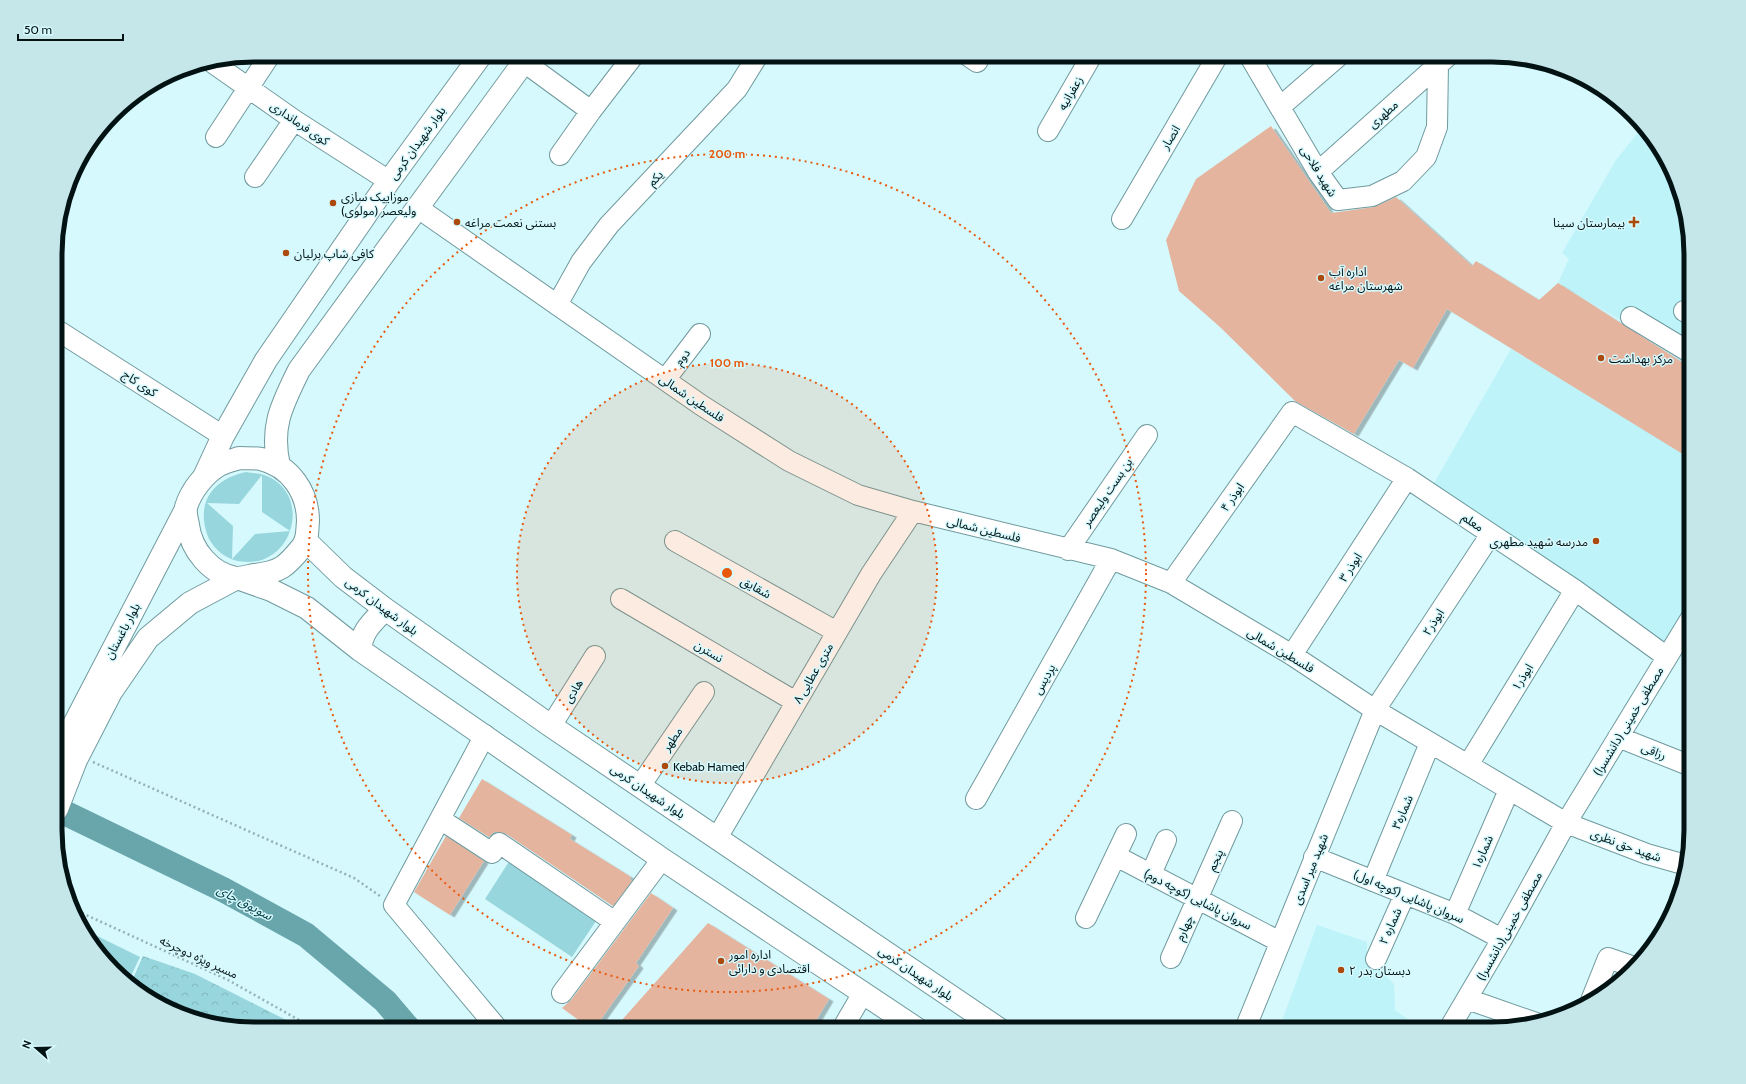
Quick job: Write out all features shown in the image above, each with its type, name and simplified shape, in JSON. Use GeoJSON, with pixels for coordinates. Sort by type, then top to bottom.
{"type":"FeatureCollection","features":[{"type":"Feature","properties":{"kind":"main road","name":"بلوار شهیدان کرمی"},"geometry":{"type":"LineString","coordinates":[[204,477],[222,436],[266,360],[389,181],[476,62]]}},
{"type":"Feature","properties":{"kind":"main road"},"geometry":{"type":"LineString","coordinates":[[279,466],[275,450],[276,424],[286,397],[299,370],[524,62]]}},
{"type":"Feature","properties":{"kind":"main road"},"geometry":{"type":"LineString","coordinates":[[266,360],[282,369],[299,370]]}},
{"type":"Feature","properties":{"kind":"main road"},"geometry":{"type":"LineString","coordinates":[[237,578],[274,572],[290,561],[306,541],[308,510],[303,493],[293,478],[279,466],[260,459],[239,458],[220,464],[204,477],[193,493],[186,508],[188,529],[194,546],[205,561],[220,572],[237,578],[272,590],[307,608],[360,650],[485,735],[662,859],[862,992],[904,1022]]}},
{"type":"Feature","properties":{"kind":"main road","name":"بلوار باغستان"},"geometry":{"type":"LineString","coordinates":[[71,758],[186,508]]}},
{"type":"Feature","properties":{"kind":"main road","name":"بلوار شهیدان کرمی"},"geometry":{"type":"LineString","coordinates":[[306,541],[343,577],[384,609],[551,726],[989,1022]]}},
{"type":"Feature","properties":{"kind":"main road","name":"بلوار باغستان"},"geometry":{"type":"LineString","coordinates":[[71,758],[111,692],[148,638],[190,603],[237,578]]}},
{"type":"Feature","properties":{"kind":"main road"},"geometry":{"type":"LineString","coordinates":[[360,650],[361,638],[367,628],[384,609]]}},
{"type":"Feature","properties":{"kind":"main road"},"geometry":{"type":"LineString","coordinates":[[62,791],[71,758]]}},
{"type":"Feature","properties":{"kind":"street"},"geometry":{"type":"LineString","coordinates":[[216,137],[265,62]]}},
{"type":"Feature","properties":{"kind":"street"},"geometry":{"type":"LineString","coordinates":[[532,62],[591,111]]}},
{"type":"Feature","properties":{"kind":"street"},"geometry":{"type":"LineString","coordinates":[[560,155],[629,62]]}},
{"type":"Feature","properties":{"kind":"street","name":"یکم"},"geometry":{"type":"LineString","coordinates":[[557,305],[581,262],[610,225],[737,89],[754,62]]}},
{"type":"Feature","properties":{"kind":"street","name":"زعفرانیه"},"geometry":{"type":"LineString","coordinates":[[1048,131],[1088,62]]}},
{"type":"Feature","properties":{"kind":"street","name":"انصار"},"geometry":{"type":"LineString","coordinates":[[1122,219],[1214,62]]}},
{"type":"Feature","properties":{"kind":"street","name":"شهید فلاحی"},"geometry":{"type":"LineString","coordinates":[[1253,62],[1318,172],[1338,200],[1372,196],[1403,181],[1426,157],[1437,127],[1443,62]]}},
{"type":"Feature","properties":{"kind":"street"},"geometry":{"type":"LineString","coordinates":[[1280,107],[1332,62]]}},
{"type":"Feature","properties":{"kind":"street","name":"مطهری"},"geometry":{"type":"LineString","coordinates":[[1318,172],[1441,62]]}},
{"type":"Feature","properties":{"kind":"street","name":"کوی فرمانداری"},"geometry":{"type":"LineString","coordinates":[[217,66],[294,120],[389,181]]}},
{"type":"Feature","properties":{"kind":"street"},"geometry":{"type":"LineString","coordinates":[[255,176],[294,120]]}},
{"type":"Feature","properties":{"kind":"street","name":"فلسطین شمالی"},"geometry":{"type":"LineString","coordinates":[[418,208],[664,380],[789,461],[858,494],[913,511],[1068,550],[1111,559],[1171,583],[1292,655],[1374,710],[1566,823]]}},
{"type":"Feature","properties":{"kind":"street"},"geometry":{"type":"LineString","coordinates":[[1631,317],[1684,349]]}},
{"type":"Feature","properties":{"kind":"street","name":"کوی کاج"},"geometry":{"type":"LineString","coordinates":[[62,333],[222,436]]}},
{"type":"Feature","properties":{"kind":"street","name":"دوم"},"geometry":{"type":"LineString","coordinates":[[664,380],[700,334]]}},
{"type":"Feature","properties":{"kind":"street","name":"معلم"},"geometry":{"type":"LineString","coordinates":[[1292,412],[1407,478],[1575,590],[1667,656]]}},
{"type":"Feature","properties":{"kind":"street","name":"ابوذر ۴"},"geometry":{"type":"LineString","coordinates":[[1171,583],[1292,412]]}},
{"type":"Feature","properties":{"kind":"street","name":"بن بست ولیعصر"},"geometry":{"type":"LineString","coordinates":[[1068,550],[1147,435]]}},
{"type":"Feature","properties":{"kind":"street","name":"ابوذر ۳"},"geometry":{"type":"LineString","coordinates":[[1292,655],[1407,478]]}},
{"type":"Feature","properties":{"kind":"street","name":"۸ متری عطایی"},"geometry":{"type":"LineString","coordinates":[[717,838],[871,574],[913,511]]}},
{"type":"Feature","properties":{"kind":"street","name":"ابوذر۲"},"geometry":{"type":"LineString","coordinates":[[1374,710],[1491,534]]}},
{"type":"Feature","properties":{"kind":"street","name":"شقایق"},"geometry":{"type":"LineString","coordinates":[[675,541],[837,632]]}},
{"type":"Feature","properties":{"kind":"street","name":"پردیس"},"geometry":{"type":"LineString","coordinates":[[976,799],[1111,559]]}},
{"type":"Feature","properties":{"kind":"street","name":"ابوذر۱"},"geometry":{"type":"LineString","coordinates":[[1468,765],[1575,590]]}},
{"type":"Feature","properties":{"kind":"street","name":"نسترن"},"geometry":{"type":"LineString","coordinates":[[621,599],[796,702]]}},
{"type":"Feature","properties":{"kind":"street","name":"مصطفی خمینی (دانشسرا)"},"geometry":{"type":"LineString","coordinates":[[1566,823],[1684,629]]}},
{"type":"Feature","properties":{"kind":"street","name":"هادی"},"geometry":{"type":"LineString","coordinates":[[551,726],[595,656]]}},
{"type":"Feature","properties":{"kind":"street","name":"مطهر"},"geometry":{"type":"LineString","coordinates":[[640,786],[704,692]]}},
{"type":"Feature","properties":{"kind":"street","name":"شهید میر اسدی"},"geometry":{"type":"LineString","coordinates":[[1248,1022],[1374,710]]}},
{"type":"Feature","properties":{"kind":"street"},"geometry":{"type":"LineString","coordinates":[[485,735],[394,905],[492,1022]]}},
{"type":"Feature","properties":{"kind":"street","name":"رزاقی"},"geometry":{"type":"LineString","coordinates":[[1618,737],[1684,763]]}},
{"type":"Feature","properties":{"kind":"street","name":"شماره۳"},"geometry":{"type":"LineString","coordinates":[[1373,881],[1430,743]]}},
{"type":"Feature","properties":{"kind":"street","name":"شماره۱"},"geometry":{"type":"LineString","coordinates":[[1455,914],[1509,790]]}},
{"type":"Feature","properties":{"kind":"street"},"geometry":{"type":"LineString","coordinates":[[440,819],[492,853],[498,843],[615,922]]}},
{"type":"Feature","properties":{"kind":"street","name":"پنجم"},"geometry":{"type":"LineString","coordinates":[[1198,899],[1232,821]]}},
{"type":"Feature","properties":{"kind":"street","name":"شهید حق نظری"},"geometry":{"type":"LineString","coordinates":[[1566,823],[1647,854],[1681,863]]}},
{"type":"Feature","properties":{"kind":"street","name":"(دانشسرا)مصطفی خمینی"},"geometry":{"type":"LineString","coordinates":[[1453,1022],[1502,939],[1566,823]]}},
{"type":"Feature","properties":{"kind":"street"},"geometry":{"type":"LineString","coordinates":[[1086,918],[1126,834]]}},
{"type":"Feature","properties":{"kind":"street"},"geometry":{"type":"LineString","coordinates":[[1151,874],[1166,840]]}},
{"type":"Feature","properties":{"kind":"street","name":"سروان پاشایی (کوچه دوم)"},"geometry":{"type":"LineString","coordinates":[[1116,856],[1280,942]]}},
{"type":"Feature","properties":{"kind":"street","name":"سروان پاشایی (کوچه اول)"},"geometry":{"type":"LineString","coordinates":[[1314,857],[1455,914],[1502,939]]}},
{"type":"Feature","properties":{"kind":"street"},"geometry":{"type":"LineString","coordinates":[[562,993],[662,859]]}},
{"type":"Feature","properties":{"kind":"street","name":"شماره ۲"},"geometry":{"type":"LineString","coordinates":[[1376,959],[1405,894]]}},
{"type":"Feature","properties":{"kind":"street","name":"چهارم"},"geometry":{"type":"LineString","coordinates":[[1171,958],[1198,899]]}},
{"type":"Feature","properties":{"kind":"street"},"geometry":{"type":"LineString","coordinates":[[1594,993],[1608,958],[1629,965]]}},
{"type":"Feature","properties":{"kind":"street"},"geometry":{"type":"LineString","coordinates":[[846,1022],[862,992]]}},
{"type":"Feature","properties":{"kind":"street"},"geometry":{"type":"LineString","coordinates":[[1467,999],[1522,1019]]}},
{"type":"Feature","properties":{"kind":"path"},"geometry":{"type":"LineString","coordinates":[[71,758],[354,878],[394,905]]}},
{"type":"Feature","properties":{"kind":"path","name":"مسیر ویژه دوچرخه"},"geometry":{"type":"LineString","coordinates":[[81,913],[228,980],[304,1022]]}},
{"type":"Feature","properties":{"kind":"shaded area","name":"بیمارستان سینا"},"geometry":{"type":"Polygon","coordinates":[[[1639,131],[1652,147],[1674,192],[1684,241],[1684,362],[1617,318],[1558,283],[1569,259],[1562,253],[1616,160],[1639,131]]]}},
{"type":"Feature","properties":{"kind":"shaded area","name":"مدرسه شهید مطهری"},"geometry":{"type":"Polygon","coordinates":[[[1511,349],[1684,455],[1684,624],[1667,657],[1429,492],[1511,349]]]}},
{"type":"Feature","properties":{"kind":"shaded area","name":"دبستان بدر ۲"},"geometry":{"type":"Polygon","coordinates":[[[1317,925],[1367,942],[1367,957],[1394,984],[1395,1010],[1411,1022],[1282,1022],[1317,925]]]}},
{"type":"Feature","properties":{"kind":"green space"},"geometry":{"type":"Polygon","coordinates":[[[246,472],[261,474],[278,483],[289,496],[293,512],[291,529],[290,531],[262,512],[262,475],[239,504],[207,503],[233,526],[232,559],[221,553],[214,546],[207,534],[204,522],[204,511],[210,493],[225,480],[235,475],[246,472]]]}},
{"type":"Feature","properties":{"kind":"green space"},"geometry":{"type":"Polygon","coordinates":[[[290,531],[283,544],[271,556],[254,562],[232,559],[255,534],[290,531]]]}},
{"type":"Feature","properties":{"kind":"green space"},"geometry":{"type":"Polygon","coordinates":[[[510,860],[598,918],[572,957],[485,899],[510,860]]]}},
{"type":"Feature","properties":{"kind":"green space"},"geometry":{"type":"Polygon","coordinates":[[[92,933],[140,957],[131,977],[110,957],[92,933]]]}},
{"type":"Feature","properties":{"kind":"green space"},"geometry":{"type":"Polygon","coordinates":[[[143,956],[195,974],[290,1022],[241,1022],[192,1012],[147,990],[133,979],[143,956]]]}},
{"type":"Feature","properties":{"kind":"building","name":"اداره آب شهرستان مراغه"},"geometry":{"type":"Polygon","coordinates":[[[1271,126],[1331,213],[1374,207],[1396,197],[1472,266],[1476,261],[1539,300],[1558,283],[1684,364],[1684,455],[1447,309],[1413,368],[1399,360],[1354,434],[1295,401],[1220,327],[1179,291],[1166,240],[1196,179],[1271,126]]]}},
{"type":"Feature","properties":{"kind":"building"},"geometry":{"type":"Polygon","coordinates":[[[482,779],[572,835],[570,839],[631,877],[630,879],[632,881],[613,906],[505,833],[494,832],[489,837],[459,818],[482,779]]]}},
{"type":"Feature","properties":{"kind":"building"},"geometry":{"type":"Polygon","coordinates":[[[446,836],[484,861],[450,915],[414,892],[446,836]]]}},
{"type":"Feature","properties":{"kind":"building"},"geometry":{"type":"Polygon","coordinates":[[[651,893],[673,908],[636,963],[639,966],[599,1022],[581,1022],[562,1008],[571,1000],[651,893]]]}},
{"type":"Feature","properties":{"kind":"building","name":"اداره امور اقتصادی و دارائی"},"geometry":{"type":"Polygon","coordinates":[[[708,923],[829,999],[815,1022],[620,1022],[708,923]]]}},
{"type":"Feature","properties":{"kind":"waterway","name":"سویوق چای"},"geometry":{"type":"LineString","coordinates":[[62,811],[222,889],[306,935],[385,1001],[403,1022]]}},
{"type":"Feature","properties":{"kind":"place","name":"موزاییک سازی ولیعصر (مولوی)"},"geometry":{"type":"Point","coordinates":[333,203]}},
{"type":"Feature","properties":{"kind":"place","name":"بستنی نعمت مراغه"},"geometry":{"type":"Point","coordinates":[457,222]}},
{"type":"Feature","properties":{"kind":"place","name":"بیمارستان سینا"},"geometry":{"type":"Point","coordinates":[1634,222]}},
{"type":"Feature","properties":{"kind":"place","name":"کافی شاپ برلیان"},"geometry":{"type":"Point","coordinates":[286,253]}},
{"type":"Feature","properties":{"kind":"place","name":"اداره آب شهرستان مراغه"},"geometry":{"type":"Point","coordinates":[1321,278]}},
{"type":"Feature","properties":{"kind":"place","name":"مرکز بهداشت"},"geometry":{"type":"Point","coordinates":[1601,358]}},
{"type":"Feature","properties":{"kind":"place","name":"مدرسه شهید مطهری"},"geometry":{"type":"Point","coordinates":[1596,541]}},
{"type":"Feature","properties":{"kind":"place","name":"Kebab Hamed"},"geometry":{"type":"Point","coordinates":[665,766]}},
{"type":"Feature","properties":{"kind":"place","name":"اداره امور اقتصادی و دارائی"},"geometry":{"type":"Point","coordinates":[721,961]}},
{"type":"Feature","properties":{"kind":"place","name":"دبستان بدر ۲"},"geometry":{"type":"Point","coordinates":[1341,970]}}]}
